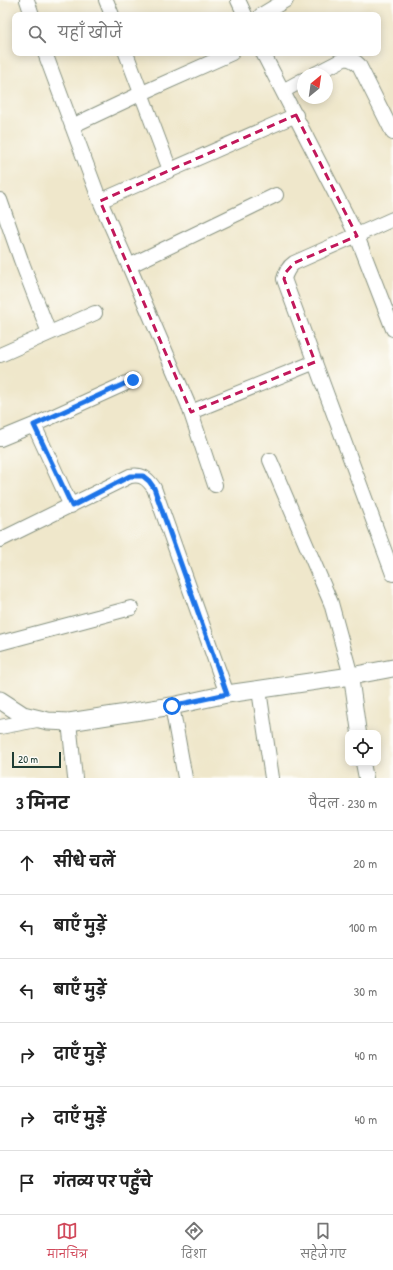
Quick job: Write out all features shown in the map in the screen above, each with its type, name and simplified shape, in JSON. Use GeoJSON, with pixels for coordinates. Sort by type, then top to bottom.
{"type":"FeatureCollection","features":[{"type":"Feature","properties":{"kind":"street"},"geometry":{"type":"LineString","coordinates":[[27,0],[31,12]]}},
{"type":"Feature","properties":{"kind":"street"},"geometry":{"type":"LineString","coordinates":[[106,0],[111,12]]}},
{"type":"Feature","properties":{"kind":"street"},"geometry":{"type":"LineString","coordinates":[[238,0],[244,12]]}},
{"type":"Feature","properties":{"kind":"street"},"geometry":{"type":"LineString","coordinates":[[266,12],[286,0]]}},
{"type":"Feature","properties":{"kind":"street"},"geometry":{"type":"LineString","coordinates":[[46,56],[100,201],[190,412],[215,485]]}},
{"type":"Feature","properties":{"kind":"street"},"geometry":{"type":"LineString","coordinates":[[127,56],[140,94],[170,170]]}},
{"type":"Feature","properties":{"kind":"street"},"geometry":{"type":"LineString","coordinates":[[72,126],[225,56]]}},
{"type":"Feature","properties":{"kind":"street"},"geometry":{"type":"LineString","coordinates":[[265,56],[357,236],[393,329]]}},
{"type":"Feature","properties":{"kind":"street"},"geometry":{"type":"LineString","coordinates":[[327,68],[346,58],[350,58],[355,61],[359,65],[393,133]]}},
{"type":"Feature","properties":{"kind":"street"},"geometry":{"type":"LineString","coordinates":[[283,91],[297,83]]}},
{"type":"Feature","properties":{"kind":"street"},"geometry":{"type":"LineString","coordinates":[[100,201],[296,115]]}},
{"type":"Feature","properties":{"kind":"street"},"geometry":{"type":"LineString","coordinates":[[129,266],[276,195]]}},
{"type":"Feature","properties":{"kind":"street"},"geometry":{"type":"LineString","coordinates":[[0,200],[20,260],[49,333]]}},
{"type":"Feature","properties":{"kind":"street"},"geometry":{"type":"LineString","coordinates":[[393,219],[294,263],[289,266],[284,280],[393,574]]}},
{"type":"Feature","properties":{"kind":"street"},"geometry":{"type":"LineString","coordinates":[[0,355],[95,313]]}},
{"type":"Feature","properties":{"kind":"street"},"geometry":{"type":"LineString","coordinates":[[190,412],[315,362]]}},
{"type":"Feature","properties":{"kind":"street"},"geometry":{"type":"LineString","coordinates":[[0,439],[133,380]]}},
{"type":"Feature","properties":{"kind":"street"},"geometry":{"type":"LineString","coordinates":[[34,425],[72,506]]}},
{"type":"Feature","properties":{"kind":"street"},"geometry":{"type":"LineString","coordinates":[[270,460],[331,603],[351,676],[359,730]]}},
{"type":"Feature","properties":{"kind":"street"},"geometry":{"type":"LineString","coordinates":[[0,540],[72,506],[130,476],[143,476],[154,488],[227,694]]}},
{"type":"Feature","properties":{"kind":"street"},"geometry":{"type":"LineString","coordinates":[[0,643],[131,608]]}},
{"type":"Feature","properties":{"kind":"street"},"geometry":{"type":"LineString","coordinates":[[0,700],[7,706],[23,715],[37,720],[69,722],[172,706],[227,694],[351,676],[393,668]]}},
{"type":"Feature","properties":{"kind":"street"},"geometry":{"type":"LineString","coordinates":[[259,690],[272,778]]}},
{"type":"Feature","properties":{"kind":"street"},"geometry":{"type":"LineString","coordinates":[[172,706],[184,778]]}},
{"type":"Feature","properties":{"kind":"street"},"geometry":{"type":"LineString","coordinates":[[0,727],[37,720]]}},
{"type":"Feature","properties":{"kind":"street"},"geometry":{"type":"LineString","coordinates":[[69,722],[76,778]]}},
{"type":"Feature","properties":{"kind":"street"},"geometry":{"type":"LineString","coordinates":[[364,766],[366,778]]}},
{"type":"Feature","properties":{"kind":"highlighted area"},"geometry":{"type":"Polygon","coordinates":[[[296,115],[357,236],[294,263],[286,272],[284,279],[315,362],[191,412],[100,201],[296,115]]]}},
{"type":"Feature","properties":{"kind":"route"},"geometry":{"type":"LineString","coordinates":[[133,380],[34,425],[72,506],[130,476],[143,476],[154,488],[227,694],[172,706]]}}]}
